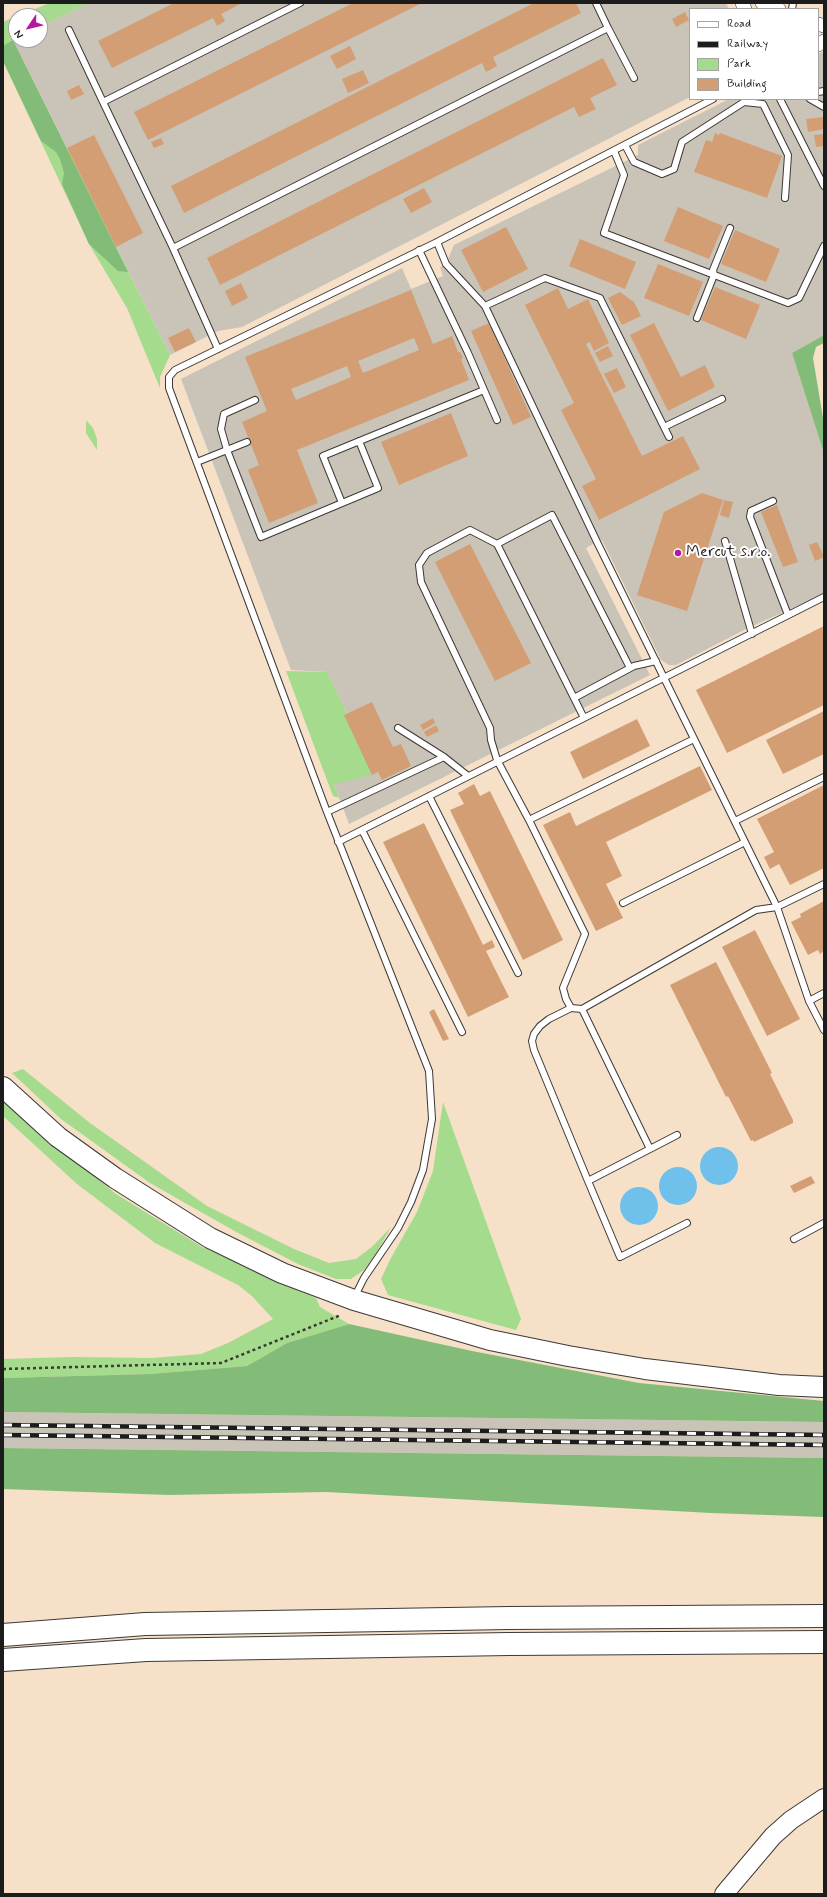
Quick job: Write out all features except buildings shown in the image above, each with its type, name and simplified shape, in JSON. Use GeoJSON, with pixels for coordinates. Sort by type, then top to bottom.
{"type":"FeatureCollection","features":[{"type":"Feature","properties":{"kind":"highway"},"geometry":{"type":"LineString","coordinates":[[3,1635],[153,1624],[517,1618],[824,1616]]}},
{"type":"Feature","properties":{"kind":"highway"},"geometry":{"type":"LineString","coordinates":[[3,1660],[146,1650],[509,1644],[824,1642]]}},
{"type":"Feature","properties":{"kind":"main road"},"geometry":{"type":"LineString","coordinates":[[3,1087],[58,1137],[115,1178],[210,1238],[282,1273],[354,1300],[490,1340],[568,1356],[645,1369],[778,1385],[824,1387]]}},
{"type":"Feature","properties":{"kind":"street"},"geometry":{"type":"LineString","coordinates":[[762,3],[775,8]]}},
{"type":"Feature","properties":{"kind":"street"},"geometry":{"type":"LineString","coordinates":[[724,1894],[773,1836],[791,1820],[824,1798]]}},
{"type":"Feature","properties":{"kind":"lane"},"geometry":{"type":"LineString","coordinates":[[103,102],[300,3]]}},
{"type":"Feature","properties":{"kind":"lane"},"geometry":{"type":"LineString","coordinates":[[596,3],[634,78]]}},
{"type":"Feature","properties":{"kind":"lane"},"geometry":{"type":"LineString","coordinates":[[173,248],[608,28]]}},
{"type":"Feature","properties":{"kind":"lane"},"geometry":{"type":"LineString","coordinates":[[70,30],[173,248],[218,349]]}},
{"type":"Feature","properties":{"kind":"lane"},"geometry":{"type":"LineString","coordinates":[[354,1300],[364,1278],[398,1228],[411,1202],[423,1170],[432,1119],[429,1071],[338,842],[196,462],[170,388],[169,377],[176,370],[436,242],[711,100]]}},
{"type":"Feature","properties":{"kind":"lane"},"geometry":{"type":"LineString","coordinates":[[781,100],[824,186]]}},
{"type":"Feature","properties":{"kind":"lane"},"geometry":{"type":"LineString","coordinates":[[812,100],[824,107]]}},
{"type":"Feature","properties":{"kind":"lane"},"geometry":{"type":"LineString","coordinates":[[625,145],[634,162],[662,174],[674,169],[682,142],[744,102],[763,104],[788,155],[784,198]]}},
{"type":"Feature","properties":{"kind":"lane"},"geometry":{"type":"LineString","coordinates":[[614,150],[624,175],[604,233],[788,303],[799,298],[824,246]]}},
{"type":"Feature","properties":{"kind":"lane"},"geometry":{"type":"LineString","coordinates":[[697,318],[714,275],[713,270],[730,228]]}},
{"type":"Feature","properties":{"kind":"lane"},"geometry":{"type":"LineString","coordinates":[[436,242],[446,264],[485,306],[597,542],[777,907],[810,1001],[824,1030]]}},
{"type":"Feature","properties":{"kind":"lane"},"geometry":{"type":"LineString","coordinates":[[419,250],[498,420]]}},
{"type":"Feature","properties":{"kind":"lane"},"geometry":{"type":"LineString","coordinates":[[485,306],[545,278],[600,298],[669,437]]}},
{"type":"Feature","properties":{"kind":"lane"},"geometry":{"type":"LineString","coordinates":[[342,503],[323,456],[484,390]]}},
{"type":"Feature","properties":{"kind":"lane"},"geometry":{"type":"LineString","coordinates":[[664,428],[722,398]]}},
{"type":"Feature","properties":{"kind":"lane"},"geometry":{"type":"LineString","coordinates":[[256,400],[224,414],[221,429],[227,450],[261,537],[378,488],[359,441]]}},
{"type":"Feature","properties":{"kind":"lane"},"geometry":{"type":"LineString","coordinates":[[196,462],[247,442]]}},
{"type":"Feature","properties":{"kind":"lane"},"geometry":{"type":"LineString","coordinates":[[773,501],[751,511],[750,517],[788,615]]}},
{"type":"Feature","properties":{"kind":"lane"},"geometry":{"type":"LineString","coordinates":[[497,544],[552,515],[630,668]]}},
{"type":"Feature","properties":{"kind":"lane"},"geometry":{"type":"LineString","coordinates":[[571,1008],[566,999],[563,988],[585,934],[529,820],[497,760],[491,740],[490,728],[421,582],[419,565],[428,553],[470,530],[497,544],[584,718]]}},
{"type":"Feature","properties":{"kind":"lane"},"geometry":{"type":"LineString","coordinates":[[725,541],[752,634]]}},
{"type":"Feature","properties":{"kind":"lane"},"geometry":{"type":"LineString","coordinates":[[338,842],[497,760],[665,678],[824,597]]}},
{"type":"Feature","properties":{"kind":"lane"},"geometry":{"type":"LineString","coordinates":[[574,698],[630,668],[656,661]]}},
{"type":"Feature","properties":{"kind":"lane"},"geometry":{"type":"LineString","coordinates":[[398,728],[444,757],[468,776]]}},
{"type":"Feature","properties":{"kind":"lane"},"geometry":{"type":"LineString","coordinates":[[529,820],[694,738]]}},
{"type":"Feature","properties":{"kind":"lane"},"geometry":{"type":"LineString","coordinates":[[327,812],[444,757]]}},
{"type":"Feature","properties":{"kind":"lane"},"geometry":{"type":"LineString","coordinates":[[735,821],[824,777]]}},
{"type":"Feature","properties":{"kind":"lane"},"geometry":{"type":"LineString","coordinates":[[429,796],[518,974]]}},
{"type":"Feature","properties":{"kind":"lane"},"geometry":{"type":"LineString","coordinates":[[362,830],[462,1032]]}},
{"type":"Feature","properties":{"kind":"lane"},"geometry":{"type":"LineString","coordinates":[[623,903],[745,842]]}},
{"type":"Feature","properties":{"kind":"lane"},"geometry":{"type":"LineString","coordinates":[[687,1223],[620,1257],[534,1050],[532,1041],[534,1034],[540,1026],[571,1008],[582,1009],[756,910],[777,907],[824,884]]}},
{"type":"Feature","properties":{"kind":"lane"},"geometry":{"type":"LineString","coordinates":[[810,1001],[824,993]]}},
{"type":"Feature","properties":{"kind":"lane"},"geometry":{"type":"LineString","coordinates":[[582,1009],[650,1149]]}},
{"type":"Feature","properties":{"kind":"lane"},"geometry":{"type":"LineString","coordinates":[[588,1181],[677,1135]]}},
{"type":"Feature","properties":{"kind":"lane"},"geometry":{"type":"LineString","coordinates":[[794,1238],[824,1223]]}},
{"type":"Feature","properties":{"kind":"path"},"geometry":{"type":"LineString","coordinates":[[3,1368],[221,1363],[339,1316],[347,1312],[354,1300]]}},
{"type":"Feature","properties":{"kind":"shaded area"},"geometry":{"type":"Polygon","coordinates":[[[88,3],[726,3],[728,8],[689,8],[689,98],[242,327],[218,331],[170,355],[17,48],[48,48],[48,23],[88,3]]]}},
{"type":"Feature","properties":{"kind":"shaded area"},"geometry":{"type":"Polygon","coordinates":[[[824,51],[824,335],[792,353],[824,451],[824,594],[748,628],[676,665],[669,665],[661,660],[602,540],[593,544],[586,548],[650,675],[349,824],[334,784],[344,715],[347,713],[327,672],[291,670],[181,379],[402,268],[411,289],[443,276],[440,267],[446,264],[454,245],[638,155],[638,145],[727,100],[819,100],[819,54],[824,51]]]}},
{"type":"Feature","properties":{"kind":"shaded area"},"geometry":{"type":"Polygon","coordinates":[[[3,1412],[824,1422],[824,1458],[3,1448],[3,1412]]]}},
{"type":"Feature","properties":{"kind":"green space"},"geometry":{"type":"Polygon","coordinates":[[[50,3],[88,3],[48,23],[48,8],[37,8],[50,3]]]}},
{"type":"Feature","properties":{"kind":"green space"},"geometry":{"type":"Polygon","coordinates":[[[8,20],[8,48],[16,48],[170,355],[160,377],[160,388],[127,308],[89,244],[3,61],[3,22],[8,20]]]}},
{"type":"Feature","properties":{"kind":"green space"},"geometry":{"type":"Polygon","coordinates":[[[8,43],[8,48],[17,48],[128,272],[118,271],[89,244],[62,184],[64,173],[60,159],[56,152],[41,141],[3,61],[3,46],[8,43]]]}},
{"type":"Feature","properties":{"kind":"green space"},"geometry":{"type":"Polygon","coordinates":[[[824,335],[824,343],[816,347],[813,358],[824,424],[824,453],[792,353],[824,335]]]}},
{"type":"Feature","properties":{"kind":"green space"},"geometry":{"type":"Polygon","coordinates":[[[86,420],[93,428],[97,439],[97,450],[86,433],[86,420]]]}},
{"type":"Feature","properties":{"kind":"green space"},"geometry":{"type":"Polygon","coordinates":[[[286,671],[327,672],[347,713],[344,715],[372,775],[334,784],[339,798],[333,796],[286,671]]]}},
{"type":"Feature","properties":{"kind":"green space"},"geometry":{"type":"Polygon","coordinates":[[[23,1069],[90,1123],[207,1206],[294,1249],[329,1263],[356,1259],[373,1246],[391,1227],[375,1255],[364,1270],[351,1279],[336,1279],[298,1264],[238,1233],[150,1183],[61,1119],[12,1073],[23,1069]]]}},
{"type":"Feature","properties":{"kind":"green space"},"geometry":{"type":"Polygon","coordinates":[[[3,1102],[116,1194],[202,1247],[316,1298],[320,1307],[349,1324],[287,1343],[247,1366],[150,1374],[3,1378],[3,1359],[72,1357],[152,1358],[201,1354],[228,1343],[273,1319],[252,1296],[238,1285],[155,1243],[77,1184],[3,1116],[3,1102]]]}},
{"type":"Feature","properties":{"kind":"green space"},"geometry":{"type":"Polygon","coordinates":[[[443,1102],[521,1319],[516,1330],[388,1295],[381,1279],[417,1212],[433,1171],[443,1102]]]}},
{"type":"Feature","properties":{"kind":"green space"},"geometry":{"type":"Polygon","coordinates":[[[349,1324],[472,1351],[639,1383],[824,1401],[824,1422],[3,1412],[3,1378],[150,1374],[247,1366],[287,1343],[349,1324]]]}},
{"type":"Feature","properties":{"kind":"green space"},"geometry":{"type":"Polygon","coordinates":[[[3,1448],[824,1458],[824,1517],[711,1513],[327,1492],[169,1495],[3,1489],[3,1448]]]}},
{"type":"Feature","properties":{"kind":"water"},"geometry":{"type":"Polygon","coordinates":[[[719,1147],[732,1153],[738,1166],[732,1179],[719,1185],[706,1179],[700,1166],[706,1153],[719,1147]]]}},
{"type":"Feature","properties":{"kind":"water"},"geometry":{"type":"Polygon","coordinates":[[[678,1167],[691,1173],[697,1186],[691,1199],[678,1205],[665,1199],[659,1186],[665,1173],[678,1167]]]}},
{"type":"Feature","properties":{"kind":"water"},"geometry":{"type":"Polygon","coordinates":[[[639,1187],[652,1193],[658,1206],[652,1219],[639,1225],[626,1219],[620,1206],[626,1193],[639,1187]]]}},
{"type":"Feature","properties":{"kind":"railway"},"geometry":{"type":"LineString","coordinates":[[3,1425],[824,1435]]}},
{"type":"Feature","properties":{"kind":"railway"},"geometry":{"type":"LineString","coordinates":[[3,1435],[824,1445]]}},
{"type":"Feature","properties":{"kind":"place","name":"Mercut s.r.o."},"geometry":{"type":"Point","coordinates":[678,553]}}]}
